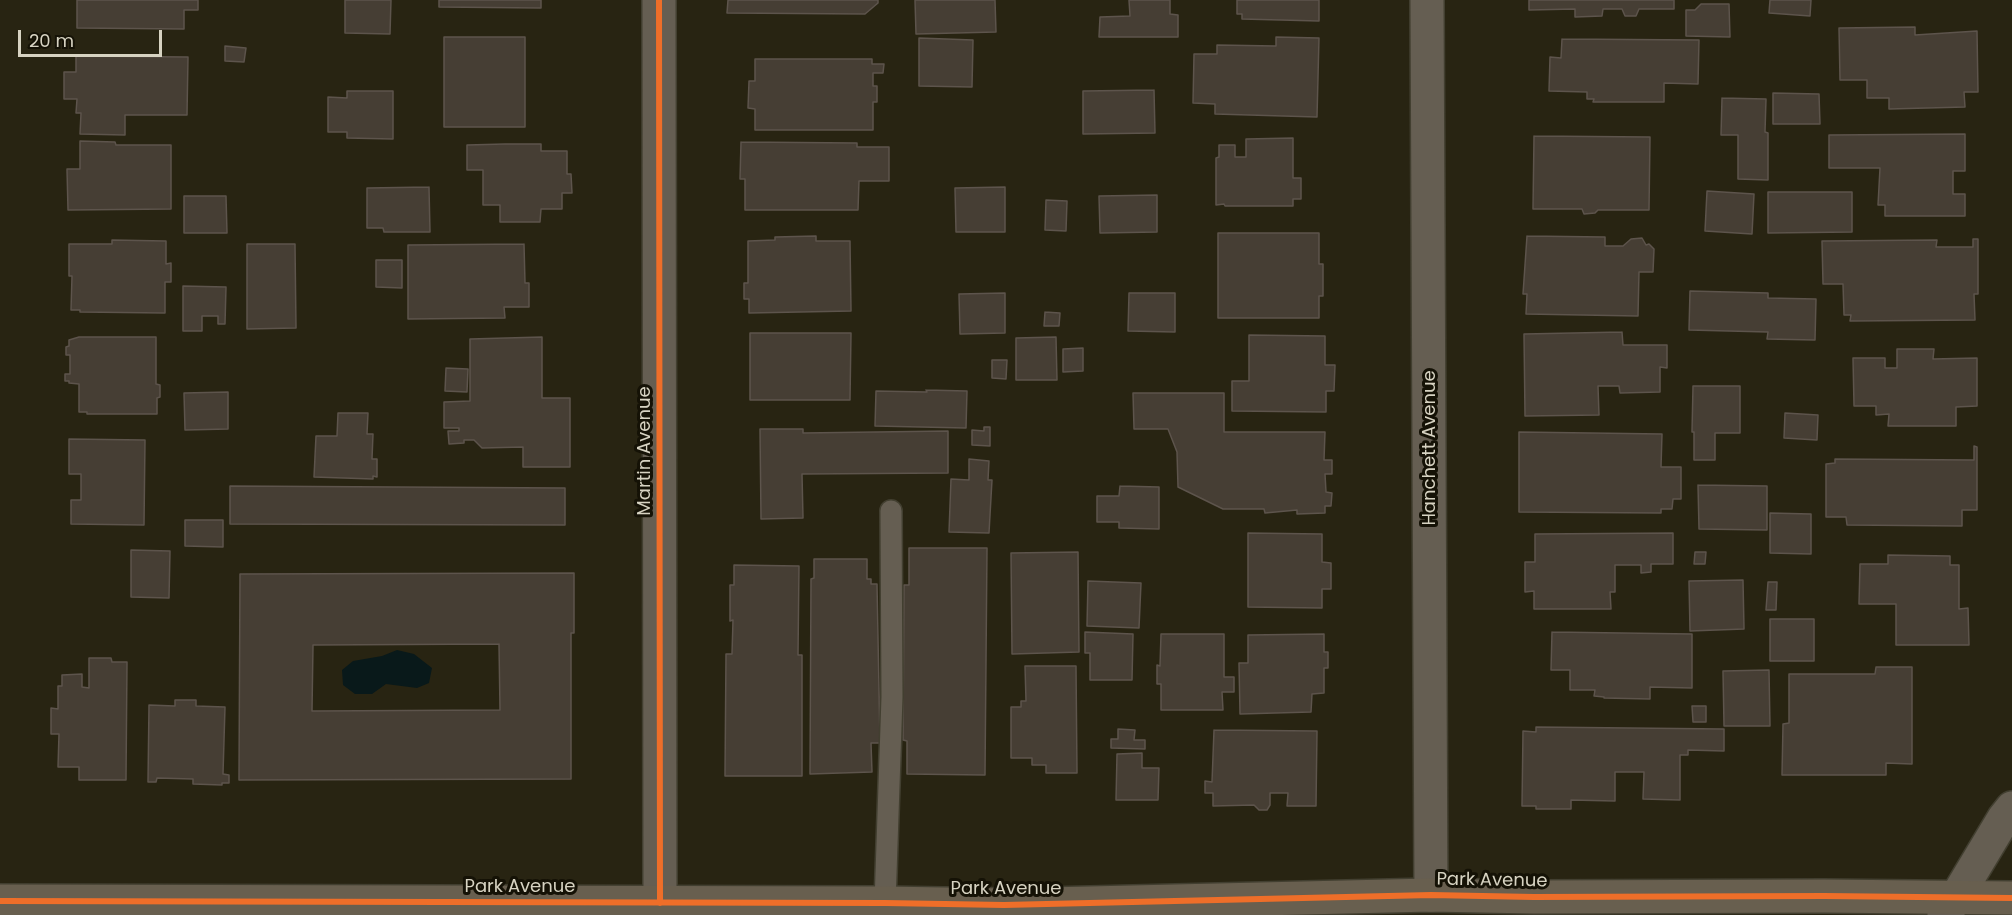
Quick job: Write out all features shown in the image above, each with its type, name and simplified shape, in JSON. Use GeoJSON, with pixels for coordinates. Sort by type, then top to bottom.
{"type":"FeatureCollection","features":[{"type":"Feature","properties":{"kind":"street","name":"Martin Avenue"},"geometry":{"type":"LineString","coordinates":[[659,0],[660,903]]}},
{"type":"Feature","properties":{"kind":"street","name":"Hanchett Avenue"},"geometry":{"type":"LineString","coordinates":[[1427,0],[1431,895]]}},
{"type":"Feature","properties":{"kind":"street"},"geometry":{"type":"LineString","coordinates":[[1950,906],[2012,808]]}},
{"type":"Feature","properties":{"kind":"street","name":"Park Avenue"},"geometry":{"type":"LineString","coordinates":[[0,901],[233,908],[885,903],[1004,910],[1431,895],[1534,897],[1729,906],[1950,906],[2012,898]]}},
{"type":"Feature","properties":{"kind":"lane"},"geometry":{"type":"LineString","coordinates":[[885,903],[892,697],[891,511]]}},
{"type":"Feature","properties":{"kind":"shaded area"},"geometry":{"type":"Polygon","coordinates":[[[397,650],[414,654],[432,668],[429,683],[417,688],[386,684],[372,694],[355,694],[343,685],[342,670],[353,661],[382,656],[397,650]]]}},
{"type":"Feature","properties":{"kind":"building"},"geometry":{"type":"Polygon","coordinates":[[[77,0],[198,0],[198,10],[184,10],[184,29],[77,28],[77,0]]]}},
{"type":"Feature","properties":{"kind":"building"},"geometry":{"type":"Polygon","coordinates":[[[345,0],[391,0],[390,34],[345,33],[345,0]]]}},
{"type":"Feature","properties":{"kind":"building"},"geometry":{"type":"Polygon","coordinates":[[[439,0],[541,0],[541,8],[439,7],[439,0]]]}},
{"type":"Feature","properties":{"kind":"building"},"geometry":{"type":"Polygon","coordinates":[[[728,0],[878,0],[878,3],[865,14],[727,13],[728,0]]]}},
{"type":"Feature","properties":{"kind":"building"},"geometry":{"type":"Polygon","coordinates":[[[915,0],[995,0],[996,32],[916,34],[915,0]]]}},
{"type":"Feature","properties":{"kind":"building"},"geometry":{"type":"Polygon","coordinates":[[[1129,0],[1170,0],[1170,14],[1178,15],[1178,37],[1099,37],[1100,17],[1130,16],[1129,0]]]}},
{"type":"Feature","properties":{"kind":"building"},"geometry":{"type":"Polygon","coordinates":[[[1237,0],[1319,0],[1319,21],[1242,19],[1242,14],[1237,14],[1237,0]]]}},
{"type":"Feature","properties":{"kind":"building"},"geometry":{"type":"Polygon","coordinates":[[[1529,0],[1674,0],[1674,9],[1639,9],[1636,16],[1625,16],[1622,9],[1603,9],[1602,16],[1575,17],[1575,9],[1529,10],[1529,0]]]}},
{"type":"Feature","properties":{"kind":"building"},"geometry":{"type":"Polygon","coordinates":[[[1770,0],[1811,0],[1810,16],[1769,13],[1770,0]]]}},
{"type":"Feature","properties":{"kind":"building"},"geometry":{"type":"Polygon","coordinates":[[[1701,4],[1729,4],[1730,37],[1686,36],[1686,10],[1695,10],[1701,4]]]}},
{"type":"Feature","properties":{"kind":"building"},"geometry":{"type":"Polygon","coordinates":[[[1915,27],[1915,35],[1977,31],[1978,92],[1964,92],[1965,107],[1889,109],[1889,98],[1867,98],[1867,80],[1840,80],[1839,28],[1915,27]]]}},
{"type":"Feature","properties":{"kind":"building"},"geometry":{"type":"Polygon","coordinates":[[[444,37],[525,37],[525,127],[444,127],[444,37]]]}},
{"type":"Feature","properties":{"kind":"building"},"geometry":{"type":"Polygon","coordinates":[[[1276,37],[1319,38],[1317,117],[1215,114],[1215,104],[1193,103],[1194,54],[1217,54],[1217,45],[1276,46],[1276,37]]]}},
{"type":"Feature","properties":{"kind":"building"},"geometry":{"type":"Polygon","coordinates":[[[919,38],[973,40],[972,87],[919,86],[919,38]]]}},
{"type":"Feature","properties":{"kind":"building"},"geometry":{"type":"Polygon","coordinates":[[[1562,39],[1699,40],[1698,84],[1664,83],[1664,102],[1593,102],[1594,99],[1587,99],[1587,92],[1549,91],[1550,57],[1561,58],[1562,39]]]}},
{"type":"Feature","properties":{"kind":"building"},"geometry":{"type":"Polygon","coordinates":[[[225,46],[246,48],[244,62],[225,61],[225,46]]]}},
{"type":"Feature","properties":{"kind":"building"},"geometry":{"type":"Polygon","coordinates":[[[76,56],[188,57],[187,115],[125,115],[125,135],[80,134],[81,113],[76,113],[77,99],[64,99],[64,72],[76,72],[76,56]]]}},
{"type":"Feature","properties":{"kind":"building"},"geometry":{"type":"Polygon","coordinates":[[[755,59],[872,59],[872,64],[884,64],[883,73],[873,73],[873,86],[877,86],[877,102],[873,102],[873,130],[755,130],[755,109],[748,108],[749,81],[755,81],[755,59]]]}},
{"type":"Feature","properties":{"kind":"building"},"geometry":{"type":"Polygon","coordinates":[[[1154,90],[1155,133],[1083,134],[1083,91],[1154,90]]]}},
{"type":"Feature","properties":{"kind":"building"},"geometry":{"type":"Polygon","coordinates":[[[347,91],[393,91],[393,139],[347,138],[347,132],[328,132],[328,97],[347,98],[347,91]]]}},
{"type":"Feature","properties":{"kind":"building"},"geometry":{"type":"Polygon","coordinates":[[[1773,93],[1819,94],[1820,124],[1773,124],[1773,93]]]}},
{"type":"Feature","properties":{"kind":"building"},"geometry":{"type":"Polygon","coordinates":[[[1722,98],[1766,99],[1765,132],[1768,133],[1768,180],[1738,179],[1738,135],[1721,135],[1722,98]]]}},
{"type":"Feature","properties":{"kind":"building"},"geometry":{"type":"Polygon","coordinates":[[[1965,134],[1965,171],[1953,171],[1953,194],[1965,194],[1965,216],[1885,216],[1885,205],[1878,205],[1880,168],[1829,168],[1829,135],[1965,134]]]}},
{"type":"Feature","properties":{"kind":"building"},"geometry":{"type":"Polygon","coordinates":[[[1534,136],[1650,137],[1649,210],[1598,210],[1595,213],[1584,214],[1582,209],[1533,209],[1534,136]]]}},
{"type":"Feature","properties":{"kind":"building"},"geometry":{"type":"Polygon","coordinates":[[[1293,138],[1293,178],[1301,178],[1301,199],[1293,199],[1293,206],[1216,205],[1216,158],[1219,157],[1219,145],[1235,145],[1235,157],[1246,157],[1246,139],[1293,138]]]}},
{"type":"Feature","properties":{"kind":"building"},"geometry":{"type":"Polygon","coordinates":[[[80,141],[115,142],[116,145],[171,145],[171,209],[68,210],[67,169],[80,169],[80,141]]]}},
{"type":"Feature","properties":{"kind":"building"},"geometry":{"type":"Polygon","coordinates":[[[741,142],[857,143],[857,147],[889,147],[889,181],[859,181],[858,210],[745,210],[745,179],[740,179],[741,142]]]}},
{"type":"Feature","properties":{"kind":"building"},"geometry":{"type":"Polygon","coordinates":[[[541,144],[541,151],[567,151],[567,174],[571,174],[572,193],[562,193],[562,209],[541,209],[540,222],[500,222],[500,205],[483,205],[483,170],[467,170],[467,145],[541,144]]]}},
{"type":"Feature","properties":{"kind":"building"},"geometry":{"type":"Polygon","coordinates":[[[429,187],[430,232],[384,232],[383,228],[367,228],[367,188],[429,187]]]}},
{"type":"Feature","properties":{"kind":"building"},"geometry":{"type":"Polygon","coordinates":[[[1005,187],[1005,232],[956,232],[955,188],[1005,187]]]}},
{"type":"Feature","properties":{"kind":"building"},"geometry":{"type":"Polygon","coordinates":[[[1707,191],[1754,194],[1752,234],[1705,231],[1707,191]]]}},
{"type":"Feature","properties":{"kind":"building"},"geometry":{"type":"Polygon","coordinates":[[[1768,192],[1852,192],[1852,232],[1768,233],[1768,192]]]}},
{"type":"Feature","properties":{"kind":"building"},"geometry":{"type":"Polygon","coordinates":[[[1157,195],[1157,232],[1100,233],[1099,196],[1157,195]]]}},
{"type":"Feature","properties":{"kind":"building"},"geometry":{"type":"Polygon","coordinates":[[[184,196],[226,196],[227,233],[184,233],[184,196]]]}},
{"type":"Feature","properties":{"kind":"building"},"geometry":{"type":"Polygon","coordinates":[[[1046,200],[1067,201],[1066,231],[1045,230],[1046,200]]]}},
{"type":"Feature","properties":{"kind":"building"},"geometry":{"type":"Polygon","coordinates":[[[1218,233],[1319,233],[1319,264],[1323,264],[1323,296],[1319,296],[1319,318],[1218,318],[1218,233]]]}},
{"type":"Feature","properties":{"kind":"building"},"geometry":{"type":"Polygon","coordinates":[[[816,236],[816,241],[850,241],[851,311],[749,313],[749,299],[744,299],[744,283],[748,283],[748,241],[775,240],[775,237],[816,236]]]}},
{"type":"Feature","properties":{"kind":"building"},"geometry":{"type":"Polygon","coordinates":[[[1527,236],[1605,237],[1605,246],[1623,246],[1631,239],[1642,238],[1646,245],[1649,244],[1654,249],[1653,272],[1639,272],[1638,316],[1526,314],[1527,294],[1523,294],[1527,236]]]}},
{"type":"Feature","properties":{"kind":"building"},"geometry":{"type":"Polygon","coordinates":[[[1973,239],[1978,239],[1978,294],[1974,294],[1975,320],[1850,321],[1851,315],[1844,315],[1843,284],[1823,284],[1822,241],[1937,240],[1936,247],[1973,247],[1973,239]]]}},
{"type":"Feature","properties":{"kind":"building"},"geometry":{"type":"Polygon","coordinates":[[[112,240],[166,241],[166,264],[171,263],[171,282],[165,282],[165,313],[71,310],[72,276],[69,276],[69,244],[112,244],[112,240]]]}},
{"type":"Feature","properties":{"kind":"building"},"geometry":{"type":"Polygon","coordinates":[[[247,244],[295,244],[296,328],[247,329],[247,244]]]}},
{"type":"Feature","properties":{"kind":"building"},"geometry":{"type":"Polygon","coordinates":[[[524,244],[525,283],[529,283],[529,307],[504,307],[505,318],[408,319],[408,245],[524,244]]]}},
{"type":"Feature","properties":{"kind":"building"},"geometry":{"type":"Polygon","coordinates":[[[376,260],[402,260],[402,288],[376,287],[376,260]]]}},
{"type":"Feature","properties":{"kind":"building"},"geometry":{"type":"Polygon","coordinates":[[[183,286],[226,287],[225,324],[218,324],[218,316],[202,316],[202,331],[183,331],[183,286]]]}},
{"type":"Feature","properties":{"kind":"building"},"geometry":{"type":"Polygon","coordinates":[[[1690,291],[1768,293],[1768,298],[1816,299],[1815,340],[1767,339],[1768,332],[1689,330],[1690,291]]]}},
{"type":"Feature","properties":{"kind":"building"},"geometry":{"type":"Polygon","coordinates":[[[1005,293],[1005,333],[960,334],[959,294],[1005,293]]]}},
{"type":"Feature","properties":{"kind":"building"},"geometry":{"type":"Polygon","coordinates":[[[1129,293],[1175,293],[1175,332],[1128,331],[1129,293]]]}},
{"type":"Feature","properties":{"kind":"building"},"geometry":{"type":"Polygon","coordinates":[[[1045,312],[1060,313],[1059,326],[1044,326],[1045,312]]]}},
{"type":"Feature","properties":{"kind":"building"},"geometry":{"type":"Polygon","coordinates":[[[1622,332],[1623,345],[1667,345],[1667,368],[1660,367],[1660,392],[1620,393],[1619,386],[1598,386],[1599,415],[1525,416],[1524,334],[1622,332]]]}},
{"type":"Feature","properties":{"kind":"building"},"geometry":{"type":"Polygon","coordinates":[[[750,333],[851,333],[850,400],[750,400],[750,333]]]}},
{"type":"Feature","properties":{"kind":"building"},"geometry":{"type":"Polygon","coordinates":[[[1249,335],[1325,336],[1325,365],[1335,365],[1334,391],[1326,391],[1326,412],[1232,411],[1232,381],[1249,381],[1249,335]]]}},
{"type":"Feature","properties":{"kind":"building"},"geometry":{"type":"Polygon","coordinates":[[[79,337],[156,337],[156,384],[160,385],[157,414],[79,412],[79,384],[65,381],[65,374],[70,374],[70,355],[66,355],[66,347],[69,346],[69,340],[79,337]]]}},
{"type":"Feature","properties":{"kind":"building"},"geometry":{"type":"Polygon","coordinates":[[[542,337],[542,398],[570,398],[570,467],[523,467],[523,447],[482,448],[474,440],[449,444],[448,431],[459,431],[459,428],[444,428],[444,402],[470,401],[470,339],[542,337]]]}},
{"type":"Feature","properties":{"kind":"building"},"geometry":{"type":"Polygon","coordinates":[[[1056,337],[1057,380],[1016,380],[1016,338],[1056,337]]]}},
{"type":"Feature","properties":{"kind":"building"},"geometry":{"type":"Polygon","coordinates":[[[1083,348],[1083,371],[1063,372],[1063,349],[1083,348]]]}},
{"type":"Feature","properties":{"kind":"building"},"geometry":{"type":"Polygon","coordinates":[[[1897,349],[1934,349],[1933,359],[1977,358],[1977,406],[1956,407],[1956,426],[1888,426],[1889,414],[1876,415],[1876,406],[1854,406],[1853,358],[1885,358],[1885,368],[1897,368],[1897,349]]]}},
{"type":"Feature","properties":{"kind":"building"},"geometry":{"type":"Polygon","coordinates":[[[992,360],[1007,360],[1006,379],[992,378],[992,360]]]}},
{"type":"Feature","properties":{"kind":"building"},"geometry":{"type":"Polygon","coordinates":[[[446,368],[468,369],[467,392],[445,391],[446,368]]]}},
{"type":"Feature","properties":{"kind":"building"},"geometry":{"type":"Polygon","coordinates":[[[1693,386],[1740,386],[1740,433],[1715,433],[1715,460],[1694,460],[1693,386]]]}},
{"type":"Feature","properties":{"kind":"building"},"geometry":{"type":"Polygon","coordinates":[[[926,390],[967,391],[966,428],[875,426],[876,391],[927,392],[926,390]]]}},
{"type":"Feature","properties":{"kind":"building"},"geometry":{"type":"Polygon","coordinates":[[[228,392],[228,429],[185,430],[184,393],[228,392]]]}},
{"type":"Feature","properties":{"kind":"building"},"geometry":{"type":"Polygon","coordinates":[[[1133,393],[1224,393],[1224,432],[1325,432],[1324,460],[1332,460],[1332,474],[1325,474],[1326,492],[1332,493],[1331,506],[1325,506],[1325,513],[1297,514],[1297,510],[1265,513],[1264,509],[1223,509],[1178,487],[1177,452],[1168,429],[1134,429],[1133,393]]]}},
{"type":"Feature","properties":{"kind":"building"},"geometry":{"type":"Polygon","coordinates":[[[338,413],[368,413],[367,434],[373,434],[372,459],[377,459],[377,477],[373,476],[373,479],[314,477],[316,436],[337,436],[338,413]]]}},
{"type":"Feature","properties":{"kind":"building"},"geometry":{"type":"Polygon","coordinates":[[[1785,413],[1818,415],[1817,440],[1784,438],[1785,413]]]}},
{"type":"Feature","properties":{"kind":"building"},"geometry":{"type":"Polygon","coordinates":[[[984,427],[990,427],[990,446],[972,445],[972,430],[984,431],[984,427]]]}},
{"type":"Feature","properties":{"kind":"building"},"geometry":{"type":"Polygon","coordinates":[[[760,429],[803,429],[803,433],[948,431],[948,473],[802,474],[803,518],[761,519],[760,429]]]}},
{"type":"Feature","properties":{"kind":"building"},"geometry":{"type":"Polygon","coordinates":[[[1519,432],[1662,434],[1661,467],[1681,467],[1681,499],[1673,499],[1672,509],[1661,509],[1661,513],[1519,512],[1519,432]]]}},
{"type":"Feature","properties":{"kind":"building"},"geometry":{"type":"Polygon","coordinates":[[[69,439],[145,440],[144,525],[71,524],[71,500],[81,500],[81,474],[69,474],[69,439]]]}},
{"type":"Feature","properties":{"kind":"building"},"geometry":{"type":"Polygon","coordinates":[[[1974,446],[1977,447],[1977,510],[1962,510],[1962,526],[1847,525],[1846,517],[1826,517],[1826,464],[1835,463],[1835,459],[1974,460],[1974,446]]]}},
{"type":"Feature","properties":{"kind":"building"},"geometry":{"type":"Polygon","coordinates":[[[969,459],[989,461],[988,480],[992,480],[989,533],[949,532],[951,479],[969,480],[969,459]]]}},
{"type":"Feature","properties":{"kind":"building"},"geometry":{"type":"Polygon","coordinates":[[[1698,485],[1767,486],[1767,530],[1699,529],[1698,485]]]}},
{"type":"Feature","properties":{"kind":"building"},"geometry":{"type":"Polygon","coordinates":[[[230,486],[565,488],[565,525],[230,524],[230,486]]]}},
{"type":"Feature","properties":{"kind":"building"},"geometry":{"type":"Polygon","coordinates":[[[1120,486],[1159,487],[1159,529],[1119,528],[1119,522],[1097,522],[1097,496],[1119,496],[1120,486]]]}},
{"type":"Feature","properties":{"kind":"building"},"geometry":{"type":"Polygon","coordinates":[[[1770,513],[1811,514],[1811,554],[1770,553],[1770,513]]]}},
{"type":"Feature","properties":{"kind":"building"},"geometry":{"type":"Polygon","coordinates":[[[185,520],[223,520],[223,547],[185,546],[185,520]]]}},
{"type":"Feature","properties":{"kind":"building"},"geometry":{"type":"Polygon","coordinates":[[[1248,533],[1322,534],[1322,562],[1331,563],[1331,589],[1322,589],[1322,608],[1248,607],[1248,533]]]}},
{"type":"Feature","properties":{"kind":"building"},"geometry":{"type":"Polygon","coordinates":[[[1673,533],[1673,564],[1651,564],[1651,572],[1641,573],[1641,565],[1615,565],[1615,592],[1610,592],[1611,609],[1534,609],[1534,591],[1525,592],[1525,562],[1535,562],[1535,534],[1673,533]]]}},
{"type":"Feature","properties":{"kind":"building"},"geometry":{"type":"Polygon","coordinates":[[[909,548],[987,548],[985,775],[907,774],[907,741],[903,740],[904,585],[909,585],[909,548]]]}},
{"type":"Feature","properties":{"kind":"building"},"geometry":{"type":"Polygon","coordinates":[[[131,550],[170,551],[169,598],[131,597],[131,550]]]}},
{"type":"Feature","properties":{"kind":"building"},"geometry":{"type":"Polygon","coordinates":[[[1078,552],[1079,652],[1012,654],[1011,553],[1078,552]]]}},
{"type":"Feature","properties":{"kind":"building"},"geometry":{"type":"Polygon","coordinates":[[[1695,552],[1706,552],[1705,564],[1694,564],[1695,552]]]}},
{"type":"Feature","properties":{"kind":"building"},"geometry":{"type":"Polygon","coordinates":[[[1888,555],[1950,556],[1950,565],[1959,565],[1959,609],[1968,608],[1969,645],[1896,645],[1896,604],[1859,604],[1860,564],[1888,564],[1888,555]]]}},
{"type":"Feature","properties":{"kind":"building"},"geometry":{"type":"Polygon","coordinates":[[[814,559],[867,559],[867,579],[871,579],[871,584],[877,584],[880,743],[871,743],[872,772],[810,774],[811,579],[814,578],[814,559]]]}},
{"type":"Feature","properties":{"kind":"building"},"geometry":{"type":"Polygon","coordinates":[[[734,565],[799,566],[798,655],[802,655],[802,776],[725,776],[726,654],[732,654],[733,620],[730,621],[730,585],[734,585],[734,565]]]}},
{"type":"Feature","properties":{"kind":"building"},"geometry":{"type":"Polygon","coordinates":[[[574,573],[574,633],[571,633],[571,779],[239,780],[240,574],[574,573]],[[499,644],[313,645],[312,711],[500,710],[499,644]]]}},
{"type":"Feature","properties":{"kind":"building"},"geometry":{"type":"Polygon","coordinates":[[[1743,580],[1744,629],[1690,631],[1689,581],[1743,580]]]}},
{"type":"Feature","properties":{"kind":"building"},"geometry":{"type":"Polygon","coordinates":[[[1088,581],[1141,583],[1139,628],[1087,626],[1088,581]]]}},
{"type":"Feature","properties":{"kind":"building"},"geometry":{"type":"Polygon","coordinates":[[[1768,582],[1777,582],[1776,610],[1766,610],[1768,582]]]}},
{"type":"Feature","properties":{"kind":"building"},"geometry":{"type":"Polygon","coordinates":[[[1770,619],[1814,619],[1814,661],[1770,661],[1770,619]]]}},
{"type":"Feature","properties":{"kind":"building"},"geometry":{"type":"Polygon","coordinates":[[[1085,632],[1133,634],[1132,680],[1090,680],[1090,653],[1085,653],[1085,632]]]}},
{"type":"Feature","properties":{"kind":"building"},"geometry":{"type":"Polygon","coordinates":[[[1552,632],[1692,634],[1692,688],[1650,687],[1650,699],[1604,698],[1594,696],[1595,690],[1570,690],[1570,670],[1551,670],[1552,632]]]}},
{"type":"Feature","properties":{"kind":"building"},"geometry":{"type":"Polygon","coordinates":[[[1161,634],[1224,634],[1224,677],[1234,677],[1234,692],[1222,692],[1223,710],[1161,710],[1161,684],[1157,684],[1157,665],[1160,666],[1161,634]]]}},
{"type":"Feature","properties":{"kind":"building"},"geometry":{"type":"Polygon","coordinates":[[[1324,634],[1324,652],[1328,652],[1328,668],[1324,668],[1324,693],[1312,694],[1311,712],[1240,714],[1239,663],[1248,663],[1248,635],[1324,634]]]}},
{"type":"Feature","properties":{"kind":"building"},"geometry":{"type":"Polygon","coordinates":[[[89,658],[111,658],[112,662],[127,662],[126,780],[79,780],[79,767],[58,767],[59,734],[51,734],[51,708],[58,709],[58,686],[62,686],[62,675],[82,674],[82,687],[89,688],[89,658]]]}},
{"type":"Feature","properties":{"kind":"building"},"geometry":{"type":"Polygon","coordinates":[[[1025,666],[1076,666],[1077,773],[1046,773],[1046,765],[1032,765],[1032,758],[1011,758],[1011,707],[1021,707],[1021,701],[1026,701],[1025,666]]]}},
{"type":"Feature","properties":{"kind":"building"},"geometry":{"type":"Polygon","coordinates":[[[1876,667],[1912,667],[1912,764],[1886,763],[1886,775],[1782,775],[1783,724],[1789,723],[1789,674],[1875,674],[1876,667]]]}},
{"type":"Feature","properties":{"kind":"building"},"geometry":{"type":"Polygon","coordinates":[[[1769,670],[1770,726],[1724,726],[1723,671],[1769,670]]]}},
{"type":"Feature","properties":{"kind":"building"},"geometry":{"type":"Polygon","coordinates":[[[175,700],[196,700],[196,706],[225,707],[223,774],[229,775],[229,783],[222,783],[222,785],[193,784],[193,779],[157,778],[156,782],[148,782],[149,705],[175,706],[175,700]]]}},
{"type":"Feature","properties":{"kind":"building"},"geometry":{"type":"Polygon","coordinates":[[[1692,706],[1706,706],[1706,722],[1693,722],[1692,706]]]}},
{"type":"Feature","properties":{"kind":"building"},"geometry":{"type":"Polygon","coordinates":[[[1536,727],[1724,729],[1724,751],[1688,750],[1688,755],[1680,755],[1680,800],[1643,799],[1644,772],[1615,772],[1615,801],[1571,800],[1571,809],[1536,809],[1536,806],[1522,806],[1523,731],[1536,732],[1536,727]]]}},
{"type":"Feature","properties":{"kind":"building"},"geometry":{"type":"Polygon","coordinates":[[[1118,729],[1135,730],[1134,740],[1145,740],[1145,749],[1111,748],[1111,739],[1118,739],[1118,729]]]}},
{"type":"Feature","properties":{"kind":"building"},"geometry":{"type":"Polygon","coordinates":[[[1214,730],[1317,731],[1316,806],[1287,806],[1288,793],[1270,793],[1270,805],[1267,810],[1259,810],[1254,805],[1213,806],[1213,793],[1205,793],[1205,781],[1212,782],[1214,730]]]}},
{"type":"Feature","properties":{"kind":"building"},"geometry":{"type":"Polygon","coordinates":[[[1142,753],[1142,768],[1159,768],[1158,800],[1116,800],[1117,754],[1142,753]]]}},
{"type":"Feature","properties":{"kind":"cycle path"},"geometry":{"type":"LineString","coordinates":[[659,0],[660,903]]}},
{"type":"Feature","properties":{"kind":"cycle path"},"geometry":{"type":"LineString","coordinates":[[0,901],[1004,905],[1431,895],[2012,898]]}}]}
